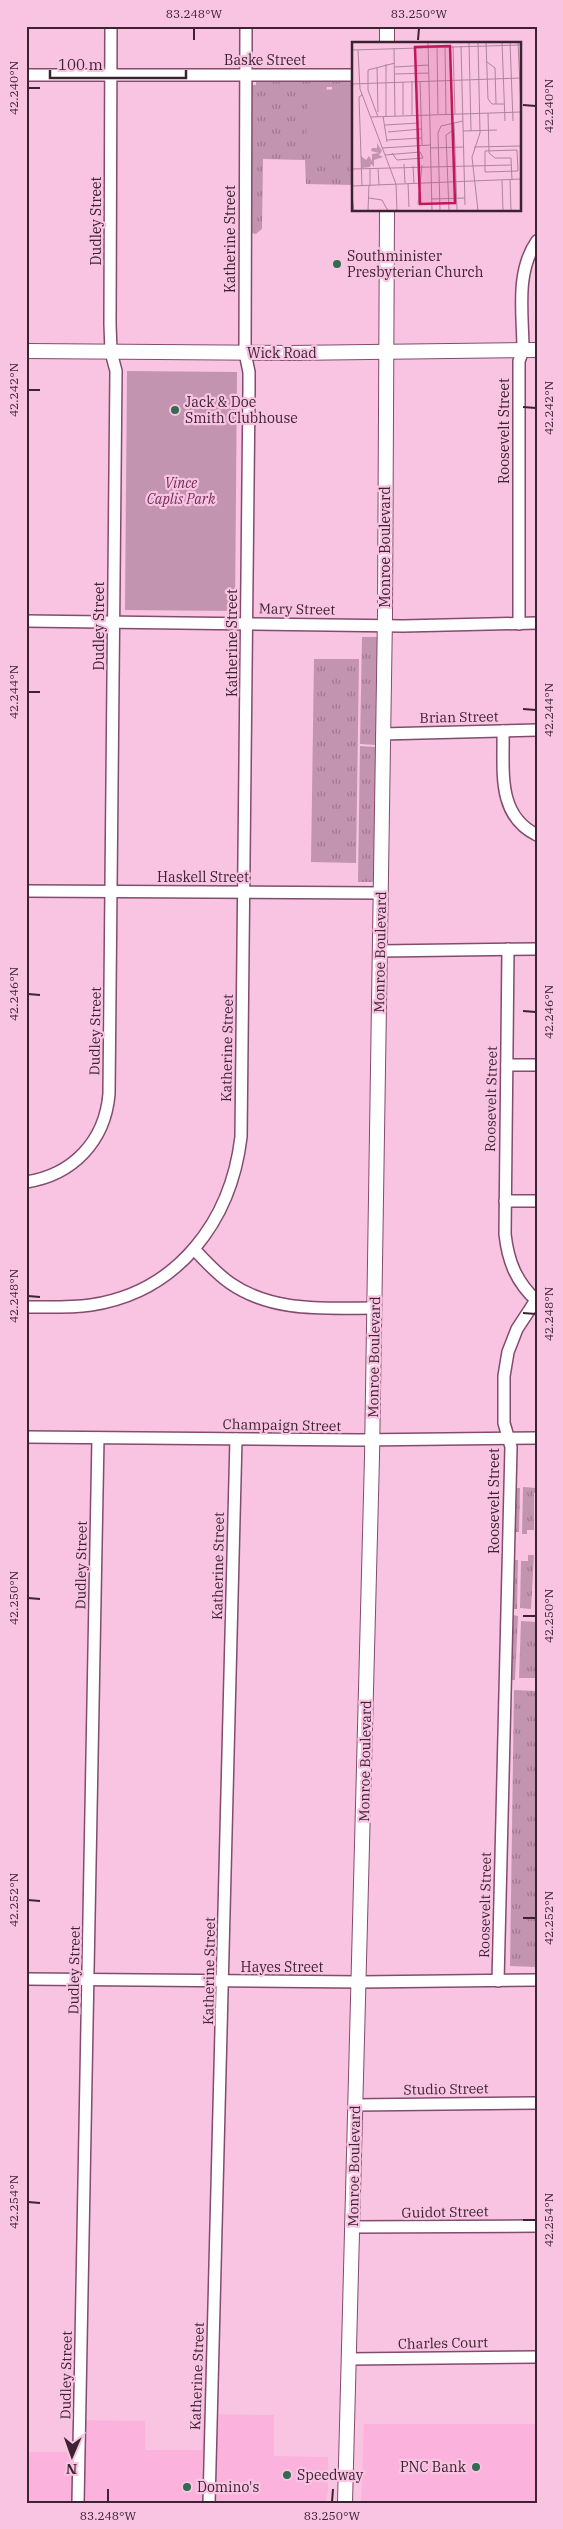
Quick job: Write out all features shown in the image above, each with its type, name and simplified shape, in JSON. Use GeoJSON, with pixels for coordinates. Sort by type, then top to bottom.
{"type":"FeatureCollection","features":[{"type":"Feature","properties":{"kind":"street","name":"Dudley Street"},"geometry":{"type":"LineString","coordinates":[[26,1182],[53,1176],[81,1157],[96,1136],[107,1112],[109,1094],[116,371],[111,352],[111,26]]}},
{"type":"Feature","properties":{"kind":"street","name":"Katherine Street"},"geometry":{"type":"LineString","coordinates":[[26,1307],[70,1307],[91,1305],[121,1298],[145,1287],[175,1268],[194,1249],[218,1216],[231,1188],[238,1157],[241,1137],[249,372],[245,353],[246,26]]}},
{"type":"Feature","properties":{"kind":"street"},"geometry":{"type":"LineString","coordinates":[[387,26],[387,42]]}},
{"type":"Feature","properties":{"kind":"street","name":"Baske Street"},"geometry":{"type":"LineString","coordinates":[[26,75],[352,75]]}},
{"type":"Feature","properties":{"kind":"street","name":"Monroe Boulevard"},"geometry":{"type":"LineString","coordinates":[[345,2503],[373,1440],[384,626],[387,211]]}},
{"type":"Feature","properties":{"kind":"street","name":"Roosevelt Street"},"geometry":{"type":"LineString","coordinates":[[519,624],[519,361],[530,350],[524,272],[537,241]]}},
{"type":"Feature","properties":{"kind":"street","name":"Wick Road"},"geometry":{"type":"LineString","coordinates":[[26,351],[387,353],[530,350]]}},
{"type":"Feature","properties":{"kind":"street","name":"Mary Street"},"geometry":{"type":"LineString","coordinates":[[26,621],[384,626],[537,623]]}},
{"type":"Feature","properties":{"kind":"street","name":"Brian Street"},"geometry":{"type":"LineString","coordinates":[[382,734],[537,730]]}},
{"type":"Feature","properties":{"kind":"street"},"geometry":{"type":"LineString","coordinates":[[503,731],[507,804],[518,822],[537,835]]}},
{"type":"Feature","properties":{"kind":"street","name":"Haskell Street"},"geometry":{"type":"LineString","coordinates":[[26,891],[380,894]]}},
{"type":"Feature","properties":{"kind":"street","name":"Roosevelt Street"},"geometry":{"type":"LineString","coordinates":[[498,1981],[512,1448],[504,1423],[504,1376],[508,1352],[517,1329],[536,1300],[522,1286],[508,1255],[505,1201],[508,949]]}},
{"type":"Feature","properties":{"kind":"street"},"geometry":{"type":"LineString","coordinates":[[380,952],[537,949]]}},
{"type":"Feature","properties":{"kind":"street"},"geometry":{"type":"LineString","coordinates":[[507,1065],[537,1065]]}},
{"type":"Feature","properties":{"kind":"street"},"geometry":{"type":"LineString","coordinates":[[505,1201],[537,1200]]}},
{"type":"Feature","properties":{"kind":"street"},"geometry":{"type":"LineString","coordinates":[[194,1249],[230,1283],[253,1297],[280,1305],[306,1308],[375,1308]]}},
{"type":"Feature","properties":{"kind":"street","name":"Champaign Street"},"geometry":{"type":"LineString","coordinates":[[26,1437],[373,1440],[537,1438]]}},
{"type":"Feature","properties":{"kind":"street","name":"Dudley Street"},"geometry":{"type":"LineString","coordinates":[[78,2503],[98,1438]]}},
{"type":"Feature","properties":{"kind":"street","name":"Katherine Street"},"geometry":{"type":"LineString","coordinates":[[209,2503],[236,1439]]}},
{"type":"Feature","properties":{"kind":"street","name":"Hayes Street"},"geometry":{"type":"LineString","coordinates":[[26,1979],[360,1982],[537,1980]]}},
{"type":"Feature","properties":{"kind":"street","name":"Studio Street"},"geometry":{"type":"LineString","coordinates":[[355,2105],[537,2103]]}},
{"type":"Feature","properties":{"kind":"street","name":"Guidot Street"},"geometry":{"type":"LineString","coordinates":[[353,2227],[537,2226]]}},
{"type":"Feature","properties":{"kind":"street","name":"Charles Court"},"geometry":{"type":"LineString","coordinates":[[350,2359],[537,2358]]}},
{"type":"Feature","properties":{"kind":"shaded area"},"geometry":{"type":"Polygon","coordinates":[[[203,2414],[274,2415],[274,2456],[328,2457],[326,2503],[26,2503],[26,2452],[72,2452],[73,2420],[145,2421],[145,2450],[202,2450],[203,2414]]]}},
{"type":"Feature","properties":{"kind":"shaded area"},"geometry":{"type":"Polygon","coordinates":[[[364,2424],[537,2424],[537,2501],[361,2502],[364,2424]]]}},
{"type":"Feature","properties":{"kind":"green space"},"geometry":{"type":"Polygon","coordinates":[[[256,81],[352,81],[352,90],[332,92],[332,87],[327,87],[326,92],[352,136],[352,185],[306,184],[305,160],[263,159],[262,229],[256,234],[251,233],[251,85],[256,85],[256,81]]]}},
{"type":"Feature","properties":{"kind":"green space"},"geometry":{"type":"Polygon","coordinates":[[[352,88],[352,155],[306,151],[307,91],[352,88]]]}},
{"type":"Feature","properties":{"kind":"green space","name":"Vince Caplis Park"},"geometry":{"type":"Polygon","coordinates":[[[127,371],[237,372],[235,611],[125,610],[127,371]]]}},
{"type":"Feature","properties":{"kind":"green space"},"geometry":{"type":"Polygon","coordinates":[[[362,637],[378,637],[376,745],[360,744],[362,637]]]}},
{"type":"Feature","properties":{"kind":"green space"},"geometry":{"type":"Polygon","coordinates":[[[314,659],[359,659],[356,863],[311,862],[314,659]]]}},
{"type":"Feature","properties":{"kind":"green space"},"geometry":{"type":"Polygon","coordinates":[[[360,746],[376,747],[374,882],[358,882],[360,746]]]}},
{"type":"Feature","properties":{"kind":"green space"},"geometry":{"type":"Polygon","coordinates":[[[523,1487],[537,1488],[537,1492],[534,1493],[534,1530],[527,1530],[527,1534],[522,1534],[523,1487]]]}},
{"type":"Feature","properties":{"kind":"green space"},"geometry":{"type":"Polygon","coordinates":[[[516,1488],[520,1488],[519,1532],[515,1532],[516,1488]]]}},
{"type":"Feature","properties":{"kind":"green space"},"geometry":{"type":"Polygon","coordinates":[[[528,1555],[534,1555],[531,1609],[520,1608],[521,1561],[528,1561],[528,1555]]]}},
{"type":"Feature","properties":{"kind":"green space"},"geometry":{"type":"Polygon","coordinates":[[[515,1560],[518,1560],[517,1609],[513,1609],[515,1560]]]}},
{"type":"Feature","properties":{"kind":"green space"},"geometry":{"type":"Polygon","coordinates":[[[513,1615],[518,1616],[515,1680],[512,1680],[513,1615]]]}},
{"type":"Feature","properties":{"kind":"green space"},"geometry":{"type":"Polygon","coordinates":[[[521,1621],[537,1622],[537,1678],[519,1678],[521,1621]]]}},
{"type":"Feature","properties":{"kind":"green space"},"geometry":{"type":"Polygon","coordinates":[[[514,1690],[537,1691],[537,1967],[510,1966],[514,1690]]]}},
{"type":"Feature","properties":{"kind":"place","name":"Southminister Presbyterian Church"},"geometry":{"type":"Point","coordinates":[337,264]}},
{"type":"Feature","properties":{"kind":"place","name":"Jack & Doe Smith Clubhouse"},"geometry":{"type":"Point","coordinates":[175,410]}},
{"type":"Feature","properties":{"kind":"place","name":"PNC Bank"},"geometry":{"type":"Point","coordinates":[476,2467]}},
{"type":"Feature","properties":{"kind":"place","name":"Speedway"},"geometry":{"type":"Point","coordinates":[287,2475]}},
{"type":"Feature","properties":{"kind":"place","name":"Domino's"},"geometry":{"type":"Point","coordinates":[187,2487]}}]}
